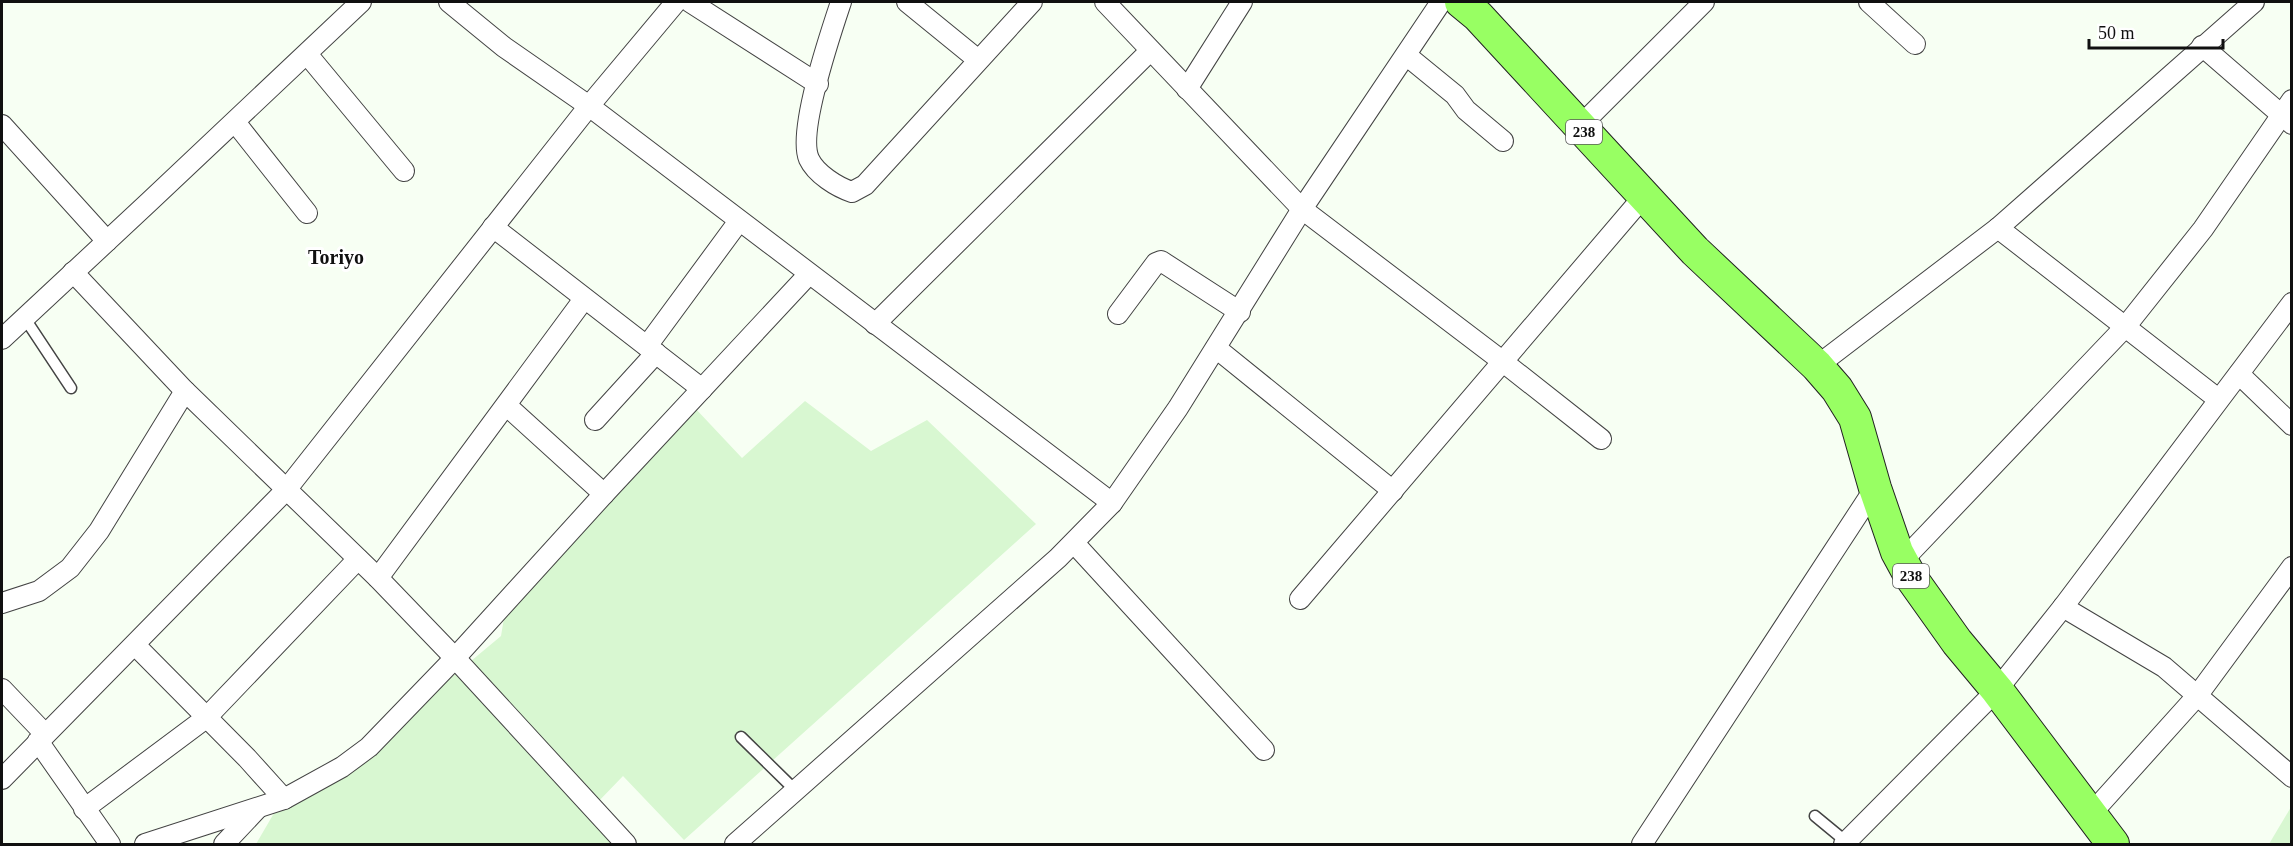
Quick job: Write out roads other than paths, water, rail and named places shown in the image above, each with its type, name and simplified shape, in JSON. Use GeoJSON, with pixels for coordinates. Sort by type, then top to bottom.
{"type":"FeatureCollection","features":[{"type":"Feature","properties":{"kind":"main road","name":"238"},"geometry":{"type":"LineString","coordinates":[[1477,6],[1579,127],[1706,262],[1817,366],[1837,389],[1855,418],[1875,488],[1902,561],[1957,642],[1997,690],[2113,844]]}},
{"type":"Feature","properties":{"kind":"street"},"geometry":{"type":"LineString","coordinates":[[2,339],[360,2]]}},
{"type":"Feature","properties":{"kind":"street"},"geometry":{"type":"LineString","coordinates":[[449,2],[504,47],[589,106],[1112,503]]}},
{"type":"Feature","properties":{"kind":"street"},"geometry":{"type":"LineString","coordinates":[[2,779],[286,489],[589,106],[676,2]]}},
{"type":"Feature","properties":{"kind":"street"},"geometry":{"type":"LineString","coordinates":[[690,2],[818,84]]}},
{"type":"Feature","properties":{"kind":"street"},"geometry":{"type":"LineString","coordinates":[[841,2],[808,129],[808,157],[819,172],[842,188],[853,192],[865,185],[977,59],[1032,2]]}},
{"type":"Feature","properties":{"kind":"street"},"geometry":{"type":"LineString","coordinates":[[907,2],[977,59]]}},
{"type":"Feature","properties":{"kind":"street"},"geometry":{"type":"LineString","coordinates":[[1105,2],[1302,209],[1601,439]]}},
{"type":"Feature","properties":{"kind":"street"},"geometry":{"type":"LineString","coordinates":[[1187,89],[1242,2]]}},
{"type":"Feature","properties":{"kind":"street"},"geometry":{"type":"LineString","coordinates":[[735,844],[1074,543],[1112,503],[1138,469],[1240,312],[1302,209],[1441,2]]}},
{"type":"Feature","properties":{"kind":"street"},"geometry":{"type":"LineString","coordinates":[[1579,127],[1704,2]]}},
{"type":"Feature","properties":{"kind":"street"},"geometry":{"type":"LineString","coordinates":[[1869,2],[1915,44]]}},
{"type":"Feature","properties":{"kind":"street"},"geometry":{"type":"LineString","coordinates":[[1817,366],[1998,228],[2254,2]]}},
{"type":"Feature","properties":{"kind":"street"},"geometry":{"type":"LineString","coordinates":[[1902,561],[2126,326],[2203,229],[2288,113],[2202,46]]}},
{"type":"Feature","properties":{"kind":"street"},"geometry":{"type":"LineString","coordinates":[[875,324],[1150,51]]}},
{"type":"Feature","properties":{"kind":"street"},"geometry":{"type":"LineString","coordinates":[[307,54],[404,171]]}},
{"type":"Feature","properties":{"kind":"street"},"geometry":{"type":"LineString","coordinates":[[1406,56],[1455,95],[1466,110],[1503,141]]}},
{"type":"Feature","properties":{"kind":"street"},"geometry":{"type":"LineString","coordinates":[[235,122],[307,213]]}},
{"type":"Feature","properties":{"kind":"street"},"geometry":{"type":"LineString","coordinates":[[2,125],[107,241]]}},
{"type":"Feature","properties":{"kind":"street"},"geometry":{"type":"LineString","coordinates":[[1300,599],[1644,196]]}},
{"type":"Feature","properties":{"kind":"street"},"geometry":{"type":"LineString","coordinates":[[595,420],[651,350],[739,221]]}},
{"type":"Feature","properties":{"kind":"street"},"geometry":{"type":"LineString","coordinates":[[493,227],[702,389]]}},
{"type":"Feature","properties":{"kind":"street"},"geometry":{"type":"LineString","coordinates":[[1998,228],[2218,399]]}},
{"type":"Feature","properties":{"kind":"street"},"geometry":{"type":"LineString","coordinates":[[1118,314],[1156,263],[1161,261],[1240,312]]}},
{"type":"Feature","properties":{"kind":"street"},"geometry":{"type":"LineString","coordinates":[[73,272],[185,391],[378,578],[626,844]]}},
{"type":"Feature","properties":{"kind":"street"},"geometry":{"type":"LineString","coordinates":[[146,844],[284,799],[330,774],[369,747],[455,658],[809,274]]}},
{"type":"Feature","properties":{"kind":"street"},"geometry":{"type":"LineString","coordinates":[[378,578],[584,299]]}},
{"type":"Feature","properties":{"kind":"street"},"geometry":{"type":"LineString","coordinates":[[1847,844],[1997,690],[2063,607],[2292,303]]}},
{"type":"Feature","properties":{"kind":"street"},"geometry":{"type":"LineString","coordinates":[[1216,348],[1393,491]]}},
{"type":"Feature","properties":{"kind":"street"},"geometry":{"type":"LineString","coordinates":[[2239,374],[2292,425]]}},
{"type":"Feature","properties":{"kind":"street"},"geometry":{"type":"LineString","coordinates":[[2,603],[39,591],[70,568],[99,531],[185,391]]}},
{"type":"Feature","properties":{"kind":"street"},"geometry":{"type":"LineString","coordinates":[[507,406],[604,494]]}},
{"type":"Feature","properties":{"kind":"street"},"geometry":{"type":"LineString","coordinates":[[1642,844],[1875,488]]}},
{"type":"Feature","properties":{"kind":"street"},"geometry":{"type":"LineString","coordinates":[[1074,543],[1264,750]]}},
{"type":"Feature","properties":{"kind":"street"},"geometry":{"type":"LineString","coordinates":[[84,809],[206,718],[358,559]]}},
{"type":"Feature","properties":{"kind":"street"},"geometry":{"type":"LineString","coordinates":[[2090,815],[2197,696],[2292,567]]}},
{"type":"Feature","properties":{"kind":"street"},"geometry":{"type":"LineString","coordinates":[[2063,607],[2146,654],[2164,667],[2292,777]]}},
{"type":"Feature","properties":{"kind":"street"},"geometry":{"type":"LineString","coordinates":[[135,645],[247,758],[284,799]]}},
{"type":"Feature","properties":{"kind":"street"},"geometry":{"type":"LineString","coordinates":[[2,689],[42,738],[84,809],[110,844]]}},
{"type":"Feature","properties":{"kind":"street"},"geometry":{"type":"LineString","coordinates":[[224,844],[258,808]]}},
{"type":"Feature","properties":{"kind":"lane"},"geometry":{"type":"LineString","coordinates":[[24,317],[71,388]]}},
{"type":"Feature","properties":{"kind":"lane"},"geometry":{"type":"LineString","coordinates":[[741,737],[796,791]]}},
{"type":"Feature","properties":{"kind":"lane"},"geometry":{"type":"LineString","coordinates":[[1815,816],[1847,844]]}},
{"type":"Feature","properties":{"kind":"district","name":"Toriyo"},"geometry":{"type":"Point","coordinates":[336,257]}}]}
